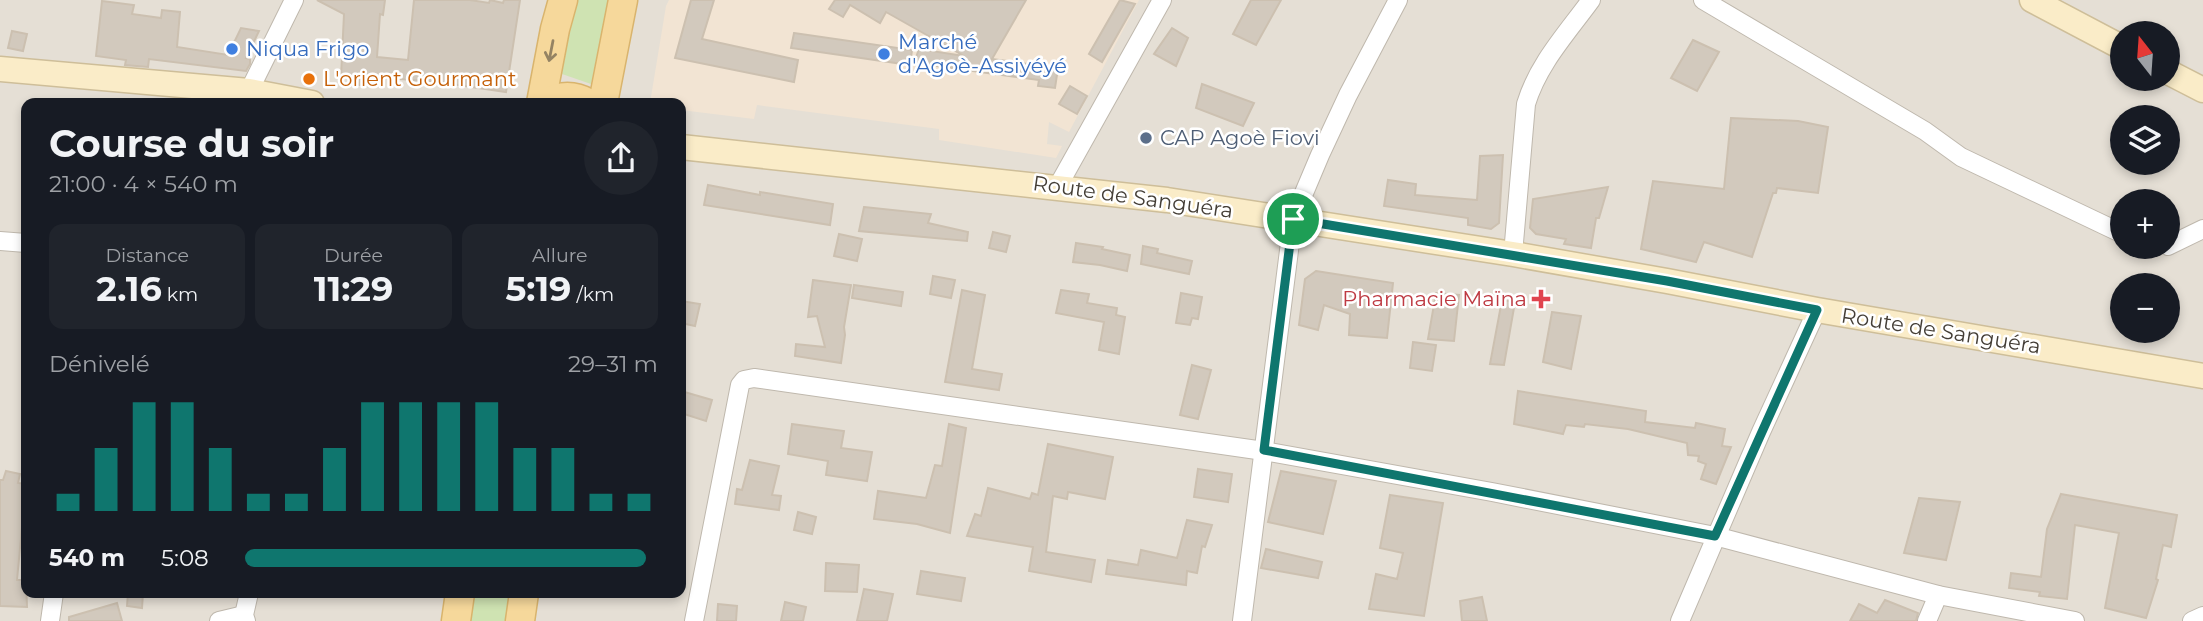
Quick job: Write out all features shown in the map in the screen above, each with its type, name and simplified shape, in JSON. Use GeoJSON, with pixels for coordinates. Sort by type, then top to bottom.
{"type":"FeatureCollection","features":[{"type":"Feature","properties":{"kind":"main road"},"geometry":{"type":"LineString","coordinates":[[542,98],[555,29],[564,0]]}},
{"type":"Feature","properties":{"kind":"main road"},"geometry":{"type":"LineString","coordinates":[[604,98],[622,0]]}},
{"type":"Feature","properties":{"kind":"main road"},"geometry":{"type":"LineString","coordinates":[[456,621],[459,598]]}},
{"type":"Feature","properties":{"kind":"main road"},"geometry":{"type":"LineString","coordinates":[[520,621],[523,598]]}},
{"type":"Feature","properties":{"kind":"street"},"geometry":{"type":"LineString","coordinates":[[248,90],[294,0]]}},
{"type":"Feature","properties":{"kind":"street"},"geometry":{"type":"LineString","coordinates":[[1058,186],[1162,0]]}},
{"type":"Feature","properties":{"kind":"street"},"geometry":{"type":"LineString","coordinates":[[1242,621],[1293,219],[1348,95],[1398,0]]}},
{"type":"Feature","properties":{"kind":"street"},"geometry":{"type":"LineString","coordinates":[[1513,254],[1526,104],[1542,66],[1591,0]]}},
{"type":"Feature","properties":{"kind":"street"},"geometry":{"type":"LineString","coordinates":[[1703,0],[1925,131],[1961,157],[2110,228]]}},
{"type":"Feature","properties":{"kind":"street"},"geometry":{"type":"LineString","coordinates":[[2045,3],[2110,40]]}},
{"type":"Feature","properties":{"kind":"street"},"geometry":{"type":"LineString","coordinates":[[0,69],[248,90],[287,98]]}},
{"type":"Feature","properties":{"kind":"street"},"geometry":{"type":"LineString","coordinates":[[2180,78],[2203,90]]}},
{"type":"Feature","properties":{"kind":"street","name":"Route de Sanguéra"},"geometry":{"type":"LineString","coordinates":[[686,147],[1058,186],[1293,219],[1513,254],[1817,310],[2203,376]]}},
{"type":"Feature","properties":{"kind":"street"},"geometry":{"type":"LineString","coordinates":[[2180,241],[2203,229]]}},
{"type":"Feature","properties":{"kind":"street"},"geometry":{"type":"LineString","coordinates":[[0,241],[21,243]]}},
{"type":"Feature","properties":{"kind":"street"},"geometry":{"type":"LineString","coordinates":[[1680,621],[1715,536],[1817,310]]}},
{"type":"Feature","properties":{"kind":"street"},"geometry":{"type":"LineString","coordinates":[[694,621],[740,385],[744,380],[754,378],[1264,450],[1715,536],[1938,595],[2076,621]]}},
{"type":"Feature","properties":{"kind":"street"},"geometry":{"type":"LineString","coordinates":[[1927,621],[1938,595]]}},
{"type":"Feature","properties":{"kind":"street"},"geometry":{"type":"LineString","coordinates":[[50,621],[53,598]]}},
{"type":"Feature","properties":{"kind":"street"},"geometry":{"type":"LineString","coordinates":[[219,621],[245,618],[248,598]]}},
{"type":"Feature","properties":{"kind":"street"},"geometry":{"type":"LineString","coordinates":[[2192,621],[2203,616]]}},
{"type":"Feature","properties":{"kind":"shaded area"},"geometry":{"type":"Polygon","coordinates":[[[0,0],[2203,0],[2203,621],[0,621],[0,0]]]}},
{"type":"Feature","properties":{"kind":"shaded area","name":"Marché d'Agoè-Assiyéyé"},"geometry":{"type":"Polygon","coordinates":[[[669,0],[1139,0],[1069,132],[1049,122],[1047,144],[1062,146],[1056,158],[939,140],[939,129],[757,105],[754,119],[686,111],[686,98],[651,98],[669,0]]]}},
{"type":"Feature","properties":{"kind":"green space"},"geometry":{"type":"Polygon","coordinates":[[[575,0],[608,0],[591,84],[562,74],[575,0]]]}},
{"type":"Feature","properties":{"kind":"green space"},"geometry":{"type":"Polygon","coordinates":[[[471,598],[508,598],[506,621],[468,621],[471,598]]]}},
{"type":"Feature","properties":{"kind":"building"},"geometry":{"type":"Polygon","coordinates":[[[317,0],[385,0],[383,15],[380,14],[377,57],[408,60],[414,0],[470,0],[489,3],[490,0],[503,3],[504,0],[520,0],[506,92],[438,82],[375,77],[374,87],[359,85],[360,78],[341,77],[344,14],[317,0]]]}},
{"type":"Feature","properties":{"kind":"building"},"geometry":{"type":"Polygon","coordinates":[[[691,0],[714,0],[702,39],[798,60],[794,82],[675,58],[691,0]]]}},
{"type":"Feature","properties":{"kind":"building"},"geometry":{"type":"Polygon","coordinates":[[[835,0],[1026,0],[992,59],[1058,68],[1055,88],[1038,86],[1039,80],[914,63],[919,49],[964,56],[886,12],[880,23],[850,5],[843,17],[829,9],[835,0]]]}},
{"type":"Feature","properties":{"kind":"building"},"geometry":{"type":"Polygon","coordinates":[[[1120,0],[1135,4],[1102,62],[1089,54],[1120,0]]]}},
{"type":"Feature","properties":{"kind":"building"},"geometry":{"type":"Polygon","coordinates":[[[1251,0],[1281,0],[1256,45],[1233,34],[1251,0]]]}},
{"type":"Feature","properties":{"kind":"building"},"geometry":{"type":"Polygon","coordinates":[[[102,1],[134,5],[132,14],[161,18],[162,10],[180,12],[177,47],[228,55],[241,28],[259,31],[246,58],[250,59],[250,64],[246,71],[149,59],[148,67],[125,65],[126,60],[96,56],[102,1]]]}},
{"type":"Feature","properties":{"kind":"building"},"geometry":{"type":"Polygon","coordinates":[[[1172,28],[1188,38],[1176,66],[1154,54],[1172,28]]]}},
{"type":"Feature","properties":{"kind":"building"},"geometry":{"type":"Polygon","coordinates":[[[12,31],[27,34],[23,51],[8,48],[12,31]]]}},
{"type":"Feature","properties":{"kind":"building"},"geometry":{"type":"Polygon","coordinates":[[[794,33],[912,50],[910,65],[791,48],[794,33]]]}},
{"type":"Feature","properties":{"kind":"building"},"geometry":{"type":"Polygon","coordinates":[[[1693,40],[1719,52],[1697,91],[1671,78],[1693,40]]]}},
{"type":"Feature","properties":{"kind":"building"},"geometry":{"type":"Polygon","coordinates":[[[1202,84],[1254,103],[1243,126],[1196,108],[1202,84]]]}},
{"type":"Feature","properties":{"kind":"building"},"geometry":{"type":"Polygon","coordinates":[[[1070,86],[1087,96],[1077,114],[1059,104],[1070,86]]]}},
{"type":"Feature","properties":{"kind":"building"},"geometry":{"type":"Polygon","coordinates":[[[1731,118],[1798,121],[1828,127],[1818,193],[1777,188],[1752,257],[1704,242],[1696,262],[1641,249],[1653,181],[1724,189],[1731,118]]]}},
{"type":"Feature","properties":{"kind":"building"},"geometry":{"type":"Polygon","coordinates":[[[1503,155],[1499,223],[1491,229],[1468,225],[1468,218],[1384,206],[1388,180],[1416,184],[1415,195],[1477,200],[1480,156],[1503,155]]]}},
{"type":"Feature","properties":{"kind":"building"},"geometry":{"type":"Polygon","coordinates":[[[708,185],[833,204],[830,225],[704,205],[708,185]]]}},
{"type":"Feature","properties":{"kind":"building"},"geometry":{"type":"Polygon","coordinates":[[[1608,187],[1599,218],[1596,218],[1591,248],[1564,244],[1566,239],[1536,234],[1530,228],[1533,199],[1608,187]]]}},
{"type":"Feature","properties":{"kind":"building"},"geometry":{"type":"Polygon","coordinates":[[[864,207],[931,214],[928,223],[968,232],[967,241],[859,231],[864,207]]]}},
{"type":"Feature","properties":{"kind":"building"},"geometry":{"type":"Polygon","coordinates":[[[993,232],[1010,236],[1006,252],[989,248],[993,232]]]}},
{"type":"Feature","properties":{"kind":"building"},"geometry":{"type":"Polygon","coordinates":[[[839,234],[862,239],[857,261],[834,256],[839,234]]]}},
{"type":"Feature","properties":{"kind":"building"},"geometry":{"type":"Polygon","coordinates":[[[1076,243],[1130,255],[1127,271],[1073,262],[1076,243]]]}},
{"type":"Feature","properties":{"kind":"building"},"geometry":{"type":"Polygon","coordinates":[[[1143,246],[1158,249],[1157,253],[1192,261],[1189,274],[1141,264],[1143,246]]]}},
{"type":"Feature","properties":{"kind":"building"},"geometry":{"type":"Polygon","coordinates":[[[1316,271],[1393,283],[1387,338],[1349,335],[1350,314],[1324,305],[1318,330],[1299,325],[1305,279],[1316,271]]]}},
{"type":"Feature","properties":{"kind":"building"},"geometry":{"type":"Polygon","coordinates":[[[933,276],[955,280],[951,298],[930,294],[933,276]]]}},
{"type":"Feature","properties":{"kind":"building"},"geometry":{"type":"Polygon","coordinates":[[[813,280],[851,285],[841,363],[795,356],[796,344],[825,347],[817,316],[808,317],[813,280]]]}},
{"type":"Feature","properties":{"kind":"building"},"geometry":{"type":"Polygon","coordinates":[[[854,285],[903,292],[901,306],[852,298],[854,285]]]}},
{"type":"Feature","properties":{"kind":"building"},"geometry":{"type":"Polygon","coordinates":[[[962,290],[985,295],[972,369],[1002,374],[999,390],[945,382],[962,290]]]}},
{"type":"Feature","properties":{"kind":"building"},"geometry":{"type":"Polygon","coordinates":[[[1061,290],[1089,294],[1087,303],[1117,308],[1116,315],[1125,317],[1119,354],[1099,350],[1104,322],[1056,313],[1061,290]]]}},
{"type":"Feature","properties":{"kind":"building"},"geometry":{"type":"Polygon","coordinates":[[[1181,293],[1202,297],[1198,319],[1192,318],[1190,325],[1176,323],[1181,293]]]}},
{"type":"Feature","properties":{"kind":"building"},"geometry":{"type":"Polygon","coordinates":[[[1436,293],[1459,295],[1454,341],[1428,339],[1436,293]]]}},
{"type":"Feature","properties":{"kind":"building"},"geometry":{"type":"Polygon","coordinates":[[[1502,300],[1515,302],[1504,365],[1490,364],[1502,300]]]}},
{"type":"Feature","properties":{"kind":"building"},"geometry":{"type":"Polygon","coordinates":[[[686,302],[700,304],[695,326],[686,324],[686,302]]]}},
{"type":"Feature","properties":{"kind":"building"},"geometry":{"type":"Polygon","coordinates":[[[1552,312],[1581,316],[1571,369],[1543,362],[1552,312]]]}},
{"type":"Feature","properties":{"kind":"building"},"geometry":{"type":"Polygon","coordinates":[[[1413,342],[1436,345],[1432,371],[1410,368],[1413,342]]]}},
{"type":"Feature","properties":{"kind":"building"},"geometry":{"type":"Polygon","coordinates":[[[1192,365],[1211,370],[1198,419],[1180,415],[1192,365]]]}},
{"type":"Feature","properties":{"kind":"building"},"geometry":{"type":"Polygon","coordinates":[[[1518,391],[1646,411],[1645,422],[1695,428],[1696,423],[1725,429],[1722,446],[1731,447],[1716,484],[1701,479],[1706,464],[1698,461],[1699,456],[1688,455],[1687,443],[1628,429],[1585,424],[1584,427],[1566,425],[1563,434],[1514,424],[1518,391]]]}},
{"type":"Feature","properties":{"kind":"building"},"geometry":{"type":"Polygon","coordinates":[[[686,392],[712,400],[706,421],[686,415],[686,392]]]}},
{"type":"Feature","properties":{"kind":"building"},"geometry":{"type":"Polygon","coordinates":[[[792,424],[844,431],[841,448],[872,452],[867,481],[826,475],[828,461],[788,454],[792,424]]]}},
{"type":"Feature","properties":{"kind":"building"},"geometry":{"type":"Polygon","coordinates":[[[949,424],[966,428],[950,533],[917,524],[874,519],[878,491],[926,498],[935,465],[942,466],[949,424]]]}},
{"type":"Feature","properties":{"kind":"building"},"geometry":{"type":"Polygon","coordinates":[[[1048,444],[1113,457],[1105,499],[1068,492],[1067,499],[1053,496],[1046,552],[1095,560],[1091,582],[1029,571],[1033,547],[967,536],[975,514],[981,516],[988,488],[1030,499],[1032,493],[1038,495],[1048,444]]]}},
{"type":"Feature","properties":{"kind":"building"},"geometry":{"type":"Polygon","coordinates":[[[750,460],[779,466],[772,495],[781,496],[779,510],[735,504],[737,489],[742,490],[750,460]]]}},
{"type":"Feature","properties":{"kind":"building"},"geometry":{"type":"Polygon","coordinates":[[[1198,469],[1232,474],[1228,502],[1194,497],[1198,469]]]}},
{"type":"Feature","properties":{"kind":"building"},"geometry":{"type":"Polygon","coordinates":[[[6,471],[20,474],[18,483],[21,483],[21,538],[17,580],[21,580],[21,598],[27,598],[27,607],[0,606],[0,480],[3,480],[6,471]]]}},
{"type":"Feature","properties":{"kind":"building"},"geometry":{"type":"Polygon","coordinates":[[[1281,471],[1336,481],[1323,534],[1268,522],[1281,471]]]}},
{"type":"Feature","properties":{"kind":"building"},"geometry":{"type":"Polygon","coordinates":[[[2061,494],[2177,515],[2171,547],[2163,545],[2156,579],[2158,580],[2146,618],[2105,608],[2119,533],[2075,525],[2067,599],[2039,596],[2040,592],[2009,588],[2011,573],[2041,577],[2047,529],[2061,494]]]}},
{"type":"Feature","properties":{"kind":"building"},"geometry":{"type":"Polygon","coordinates":[[[1390,495],[1443,503],[1424,616],[1369,609],[1376,574],[1397,579],[1403,553],[1380,548],[1390,495]]]}},
{"type":"Feature","properties":{"kind":"building"},"geometry":{"type":"Polygon","coordinates":[[[1919,498],[1960,502],[1946,560],[1904,553],[1919,498]]]}},
{"type":"Feature","properties":{"kind":"building"},"geometry":{"type":"Polygon","coordinates":[[[798,512],[816,517],[812,534],[794,530],[798,512]]]}},
{"type":"Feature","properties":{"kind":"building"},"geometry":{"type":"Polygon","coordinates":[[[1187,520],[1212,525],[1205,547],[1202,546],[1197,573],[1187,571],[1186,585],[1106,574],[1108,560],[1138,565],[1141,550],[1177,558],[1187,520]]]}},
{"type":"Feature","properties":{"kind":"building"},"geometry":{"type":"Polygon","coordinates":[[[1266,549],[1322,562],[1318,578],[1261,568],[1266,549]]]}},
{"type":"Feature","properties":{"kind":"building"},"geometry":{"type":"Polygon","coordinates":[[[826,563],[859,565],[857,592],[825,591],[826,563]]]}},
{"type":"Feature","properties":{"kind":"building"},"geometry":{"type":"Polygon","coordinates":[[[921,571],[965,578],[961,601],[917,594],[921,571]]]}},
{"type":"Feature","properties":{"kind":"building"},"geometry":{"type":"Polygon","coordinates":[[[864,589],[893,594],[887,621],[857,621],[864,589]]]}},
{"type":"Feature","properties":{"kind":"building"},"geometry":{"type":"Polygon","coordinates":[[[1482,597],[1487,621],[1462,621],[1460,601],[1482,597]]]}},
{"type":"Feature","properties":{"kind":"building"},"geometry":{"type":"Polygon","coordinates":[[[128,598],[143,598],[142,608],[127,606],[128,598]]]}},
{"type":"Feature","properties":{"kind":"building"},"geometry":{"type":"Polygon","coordinates":[[[1885,600],[1918,613],[1916,621],[1850,621],[1859,604],[1877,613],[1885,600]]]}},
{"type":"Feature","properties":{"kind":"building"},"geometry":{"type":"Polygon","coordinates":[[[785,602],[806,607],[803,621],[781,621],[785,602]]]}},
{"type":"Feature","properties":{"kind":"building"},"geometry":{"type":"Polygon","coordinates":[[[117,603],[122,621],[69,621],[69,617],[117,603]]]}},
{"type":"Feature","properties":{"kind":"building"},"geometry":{"type":"Polygon","coordinates":[[[718,604],[737,606],[736,621],[717,621],[718,604]]]}},
{"type":"Feature","properties":{"kind":"place","name":"Niqua Frigo"},"geometry":{"type":"Point","coordinates":[232,49]}},
{"type":"Feature","properties":{"kind":"place","name":"Marché d'Agoè-Assiyéyé"},"geometry":{"type":"Point","coordinates":[884,54]}},
{"type":"Feature","properties":{"kind":"place","name":"L'orient Gourmant"},"geometry":{"type":"Point","coordinates":[309,79]}},
{"type":"Feature","properties":{"kind":"place","name":"CAP Agoè Fiovi"},"geometry":{"type":"Point","coordinates":[1146,138]}},
{"type":"Feature","properties":{"kind":"place","name":"Pharmacie Maïna"},"geometry":{"type":"Point","coordinates":[1541,299]}},
{"type":"Feature","properties":{"kind":"route"},"geometry":{"type":"LineString","coordinates":[[1293,219],[1513,254],[1817,310],[1715,536],[1264,450],[1293,219]]}}]}
